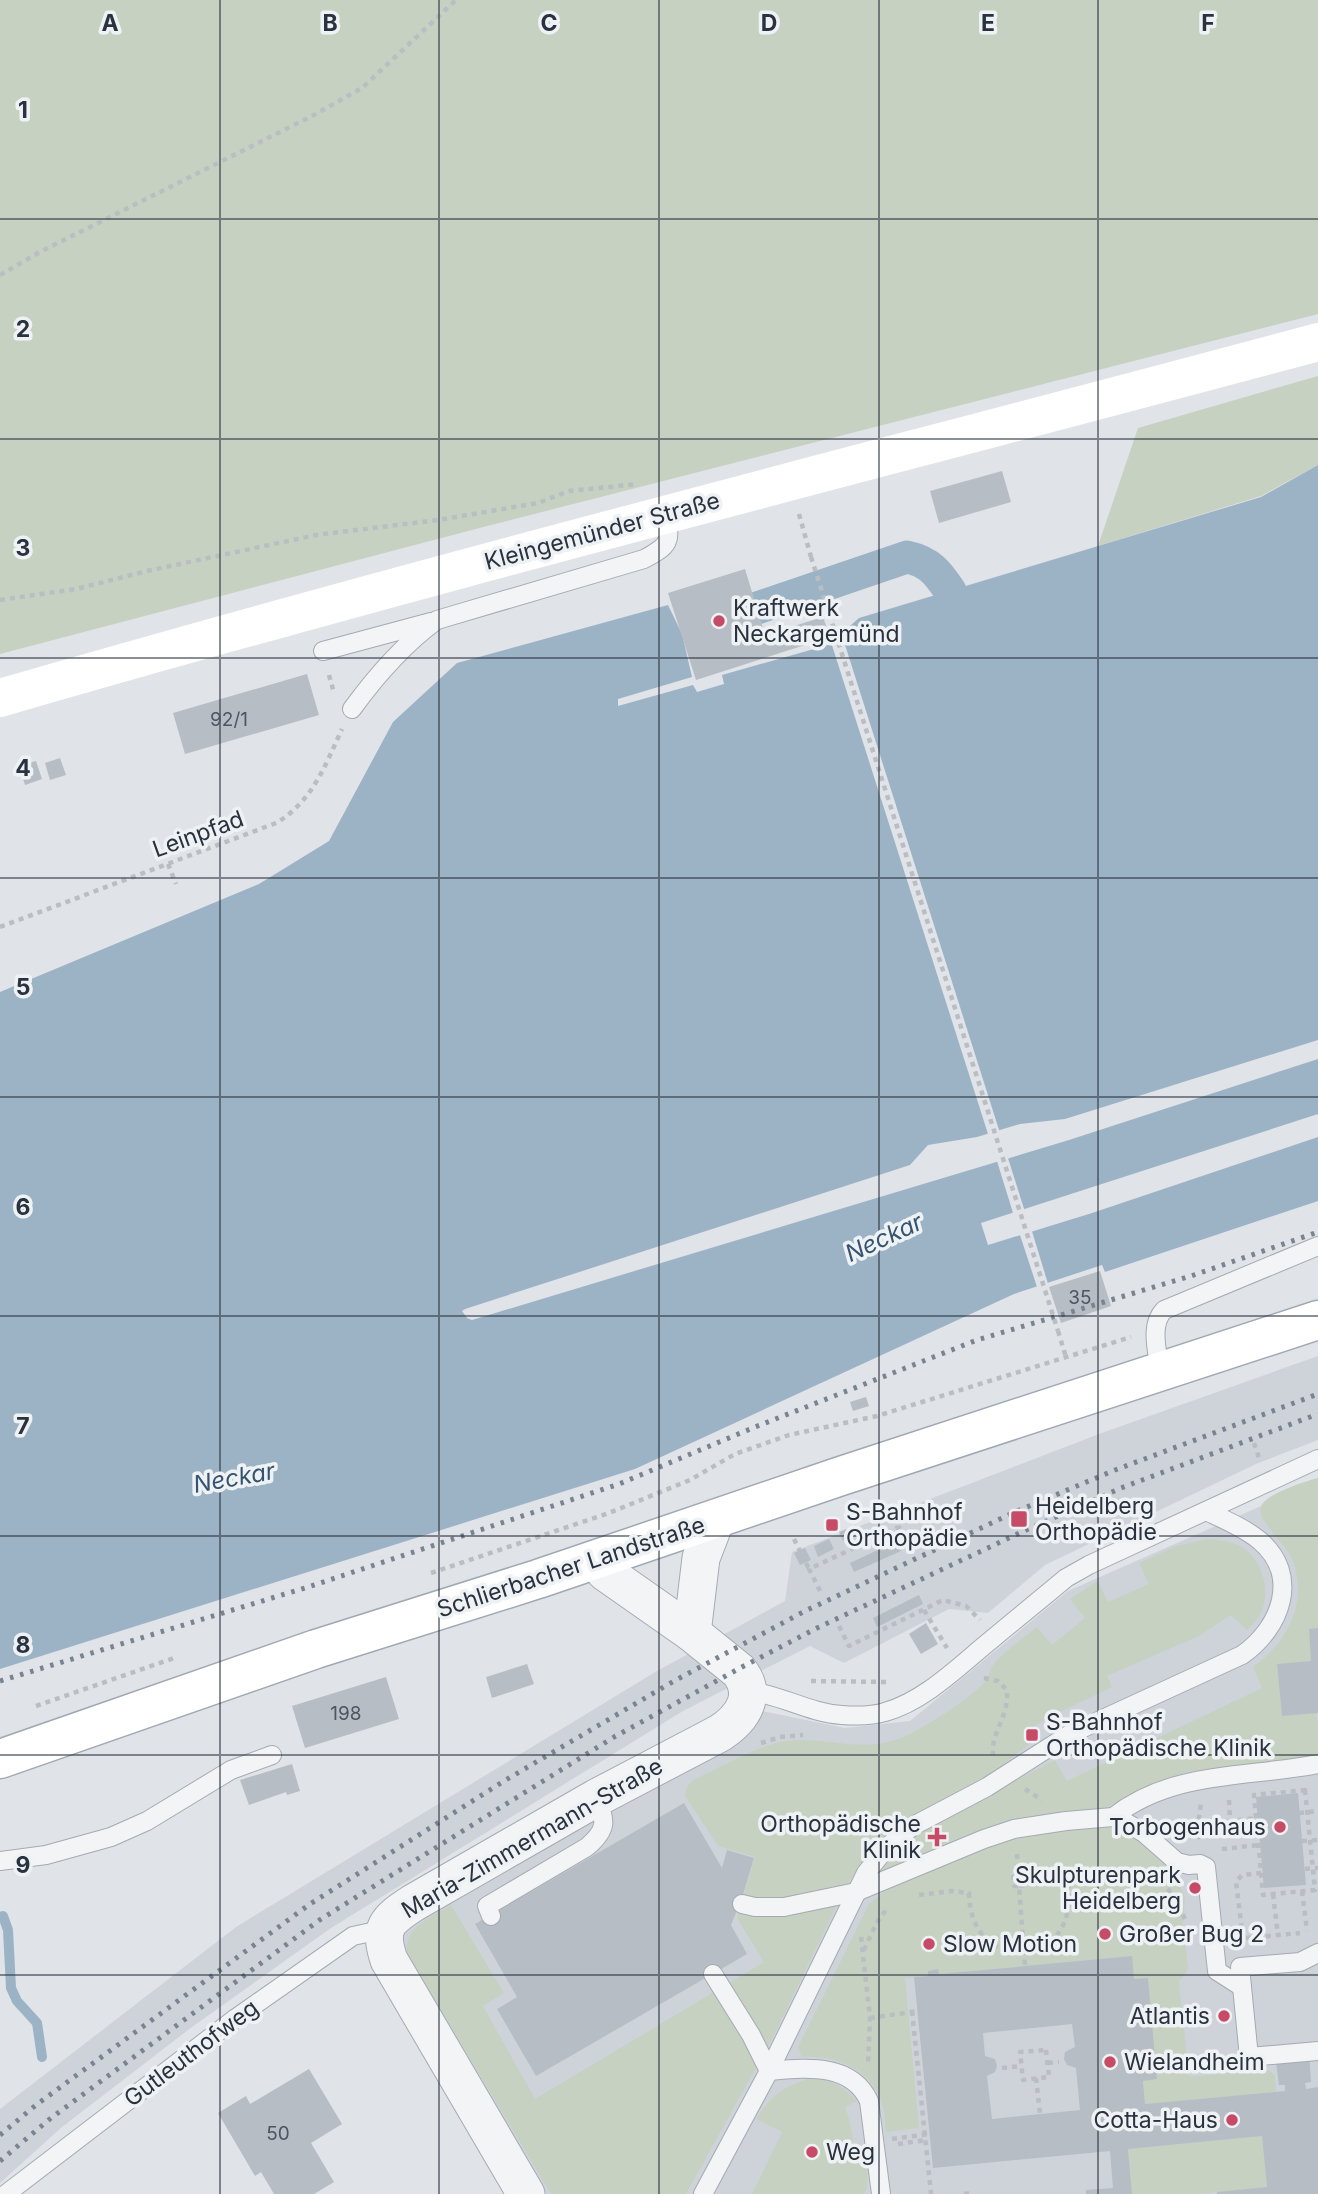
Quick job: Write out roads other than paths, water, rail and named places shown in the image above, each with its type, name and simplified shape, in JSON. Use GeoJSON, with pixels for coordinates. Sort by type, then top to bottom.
{"type":"FeatureCollection","features":[{"type":"Feature","properties":{"kind":"main road","name":"Kleingemünder Straße"},"geometry":{"type":"LineString","coordinates":[[0,698],[217,635],[664,513],[1318,342]]}},
{"type":"Feature","properties":{"kind":"main road","name":"Schlierbacher Landstraße"},"geometry":{"type":"LineString","coordinates":[[0,1759],[316,1649],[1318,1320]]}},
{"type":"Feature","properties":{"kind":"street"},"geometry":{"type":"LineString","coordinates":[[692,1633],[701,1558],[716,1519]]}},
{"type":"Feature","properties":{"kind":"street"},"geometry":{"type":"LineString","coordinates":[[599,1558],[606,1572],[692,1633],[739,1671],[749,1691]]}},
{"type":"Feature","properties":{"kind":"street","name":"Maria-Zimmermann-Straße"},"geometry":{"type":"LineString","coordinates":[[526,2194],[389,1960],[384,1946],[385,1929],[392,1917],[413,1903],[596,1798],[730,1726],[745,1707],[749,1691]]}},
{"type":"Feature","properties":{"kind":"lane"},"geometry":{"type":"LineString","coordinates":[[323,651],[644,559],[659,551],[668,542],[671,532],[664,513]]}},
{"type":"Feature","properties":{"kind":"lane"},"geometry":{"type":"LineString","coordinates":[[352,709],[384,670],[437,620]]}},
{"type":"Feature","properties":{"kind":"lane"},"geometry":{"type":"LineString","coordinates":[[1152,1375],[1155,1329],[1158,1316],[1164,1310],[1318,1246]]}},
{"type":"Feature","properties":{"kind":"lane"},"geometry":{"type":"LineString","coordinates":[[749,1691],[770,1693],[799,1706],[839,1715],[885,1712],[903,1705],[931,1688],[1066,1578],[1318,1459]]}},
{"type":"Feature","properties":{"kind":"lane"},"geometry":{"type":"LineString","coordinates":[[703,2194],[769,2071],[856,1892],[877,1858],[913,1826],[987,1787],[1070,1734],[1242,1655],[1262,1639],[1275,1621],[1281,1601],[1281,1577],[1275,1559],[1258,1539],[1206,1511]]}},
{"type":"Feature","properties":{"kind":"lane"},"geometry":{"type":"LineString","coordinates":[[0,1861],[46,1855],[111,1837],[148,1821],[231,1770],[272,1755]]}},
{"type":"Feature","properties":{"kind":"lane"},"geometry":{"type":"LineString","coordinates":[[1113,1817],[1143,1798],[1168,1787],[1202,1778],[1318,1764]]}},
{"type":"Feature","properties":{"kind":"lane"},"geometry":{"type":"LineString","coordinates":[[491,1916],[486,1906],[587,1847],[597,1838],[603,1827],[604,1817],[596,1798]]}},
{"type":"Feature","properties":{"kind":"lane"},"geometry":{"type":"LineString","coordinates":[[742,1904],[784,1907],[856,1892],[958,1847],[1014,1829],[1113,1817],[1144,1833],[1177,1861],[1188,1865],[1204,1857],[1203,1865],[1208,1871],[1217,1971],[1242,1987]]}},
{"type":"Feature","properties":{"kind":"lane","name":"Gutleuthofweg"},"geometry":{"type":"LineString","coordinates":[[6,2194],[236,2018],[353,1936],[385,1929]]}},
{"type":"Feature","properties":{"kind":"lane"},"geometry":{"type":"LineString","coordinates":[[1318,1953],[1300,1962],[1240,1967],[1249,2057],[1318,2051]]}},
{"type":"Feature","properties":{"kind":"lane"},"geometry":{"type":"LineString","coordinates":[[713,1973],[751,2035],[769,2071]]}},
{"type":"Feature","properties":{"kind":"lane"},"geometry":{"type":"LineString","coordinates":[[769,2071],[830,2070],[842,2074],[862,2088],[869,2101],[881,2194]]}},
{"type":"Feature","properties":{"kind":"water","name":"Neckar"},"geometry":{"type":"Polygon","coordinates":[[[1318,465],[1318,1040],[1065,1119],[1020,1124],[977,1137],[928,1145],[910,1165],[462,1311],[472,1320],[1069,1140],[1318,1059],[1318,1114],[981,1223],[988,1245],[1318,1137],[1318,1201],[1105,1272],[1102,1265],[1014,1294],[635,1469],[0,1669],[0,992],[259,884],[329,841],[393,722],[457,663],[668,605],[682,634],[692,677],[618,699],[618,706],[693,685],[697,692],[724,684],[722,675],[828,645],[859,618],[1261,497],[1318,465]]]}},
{"type":"Feature","properties":{"kind":"waterway"},"geometry":{"type":"LineString","coordinates":[[716,622],[907,557],[933,569],[950,591]]}},
{"type":"Feature","properties":{"kind":"waterway"},"geometry":{"type":"LineString","coordinates":[[3,1916],[8,1930],[11,1988],[17,2001],[37,2023],[42,2057]]}},
{"type":"Feature","properties":{"kind":"railway"},"geometry":{"type":"LineString","coordinates":[[0,1681],[308,1587],[619,1484],[755,1427],[977,1340],[1191,1276],[1318,1232]]}},
{"type":"Feature","properties":{"kind":"railway"},"geometry":{"type":"LineString","coordinates":[[0,2135],[36,2105],[310,1904],[504,1781],[674,1681],[805,1611],[1015,1512],[1115,1470],[1318,1394]]}},
{"type":"Feature","properties":{"kind":"railway"},"geometry":{"type":"LineString","coordinates":[[0,2161],[51,2118],[321,1919],[614,1737],[817,1628],[1024,1531],[1121,1488],[1318,1414]]}},
{"type":"Feature","properties":{"kind":"place","name":"Kraftwerk Neckargemünd"},"geometry":{"type":"Point","coordinates":[719,621]}},
{"type":"Feature","properties":{"kind":"place","name":"Heidelberg Orthopädie"},"geometry":{"type":"Point","coordinates":[1019,1519]}},
{"type":"Feature","properties":{"kind":"place","name":"S-Bahnhof Orthopädie"},"geometry":{"type":"Point","coordinates":[832,1525]}},
{"type":"Feature","properties":{"kind":"place","name":"S-Bahnhof Orthopädische Klinik"},"geometry":{"type":"Point","coordinates":[1032,1735]}},
{"type":"Feature","properties":{"kind":"place","name":"Torbogenhaus"},"geometry":{"type":"Point","coordinates":[1280,1827]}},
{"type":"Feature","properties":{"kind":"place","name":"Orthopädische Klinik"},"geometry":{"type":"Point","coordinates":[937,1837]}},
{"type":"Feature","properties":{"kind":"place","name":"Skulpturenpark Heidelberg"},"geometry":{"type":"Point","coordinates":[1195,1888]}},
{"type":"Feature","properties":{"kind":"place","name":"Großer Bug 2"},"geometry":{"type":"Point","coordinates":[1105,1934]}},
{"type":"Feature","properties":{"kind":"place","name":"Slow Motion"},"geometry":{"type":"Point","coordinates":[929,1944]}},
{"type":"Feature","properties":{"kind":"place","name":"Atlantis"},"geometry":{"type":"Point","coordinates":[1224,2016]}},
{"type":"Feature","properties":{"kind":"place","name":"Wielandheim"},"geometry":{"type":"Point","coordinates":[1110,2062]}},
{"type":"Feature","properties":{"kind":"place","name":"Cotta-Haus"},"geometry":{"type":"Point","coordinates":[1232,2120]}},
{"type":"Feature","properties":{"kind":"place","name":"Weg"},"geometry":{"type":"Point","coordinates":[812,2152]}}]}
